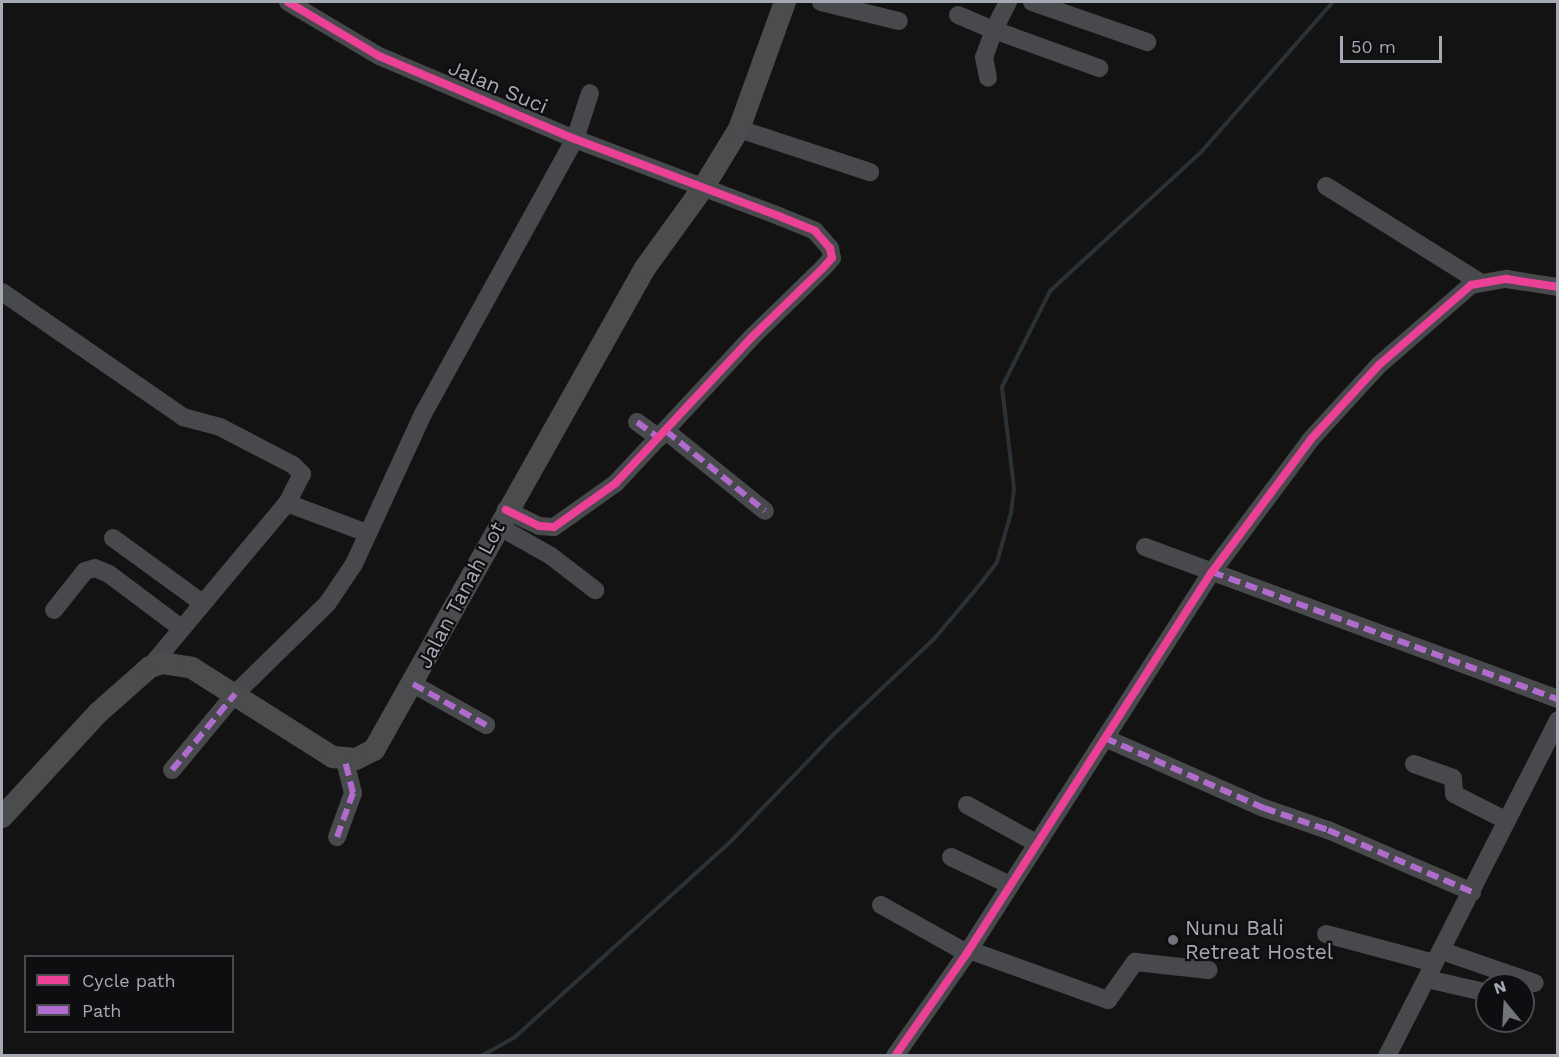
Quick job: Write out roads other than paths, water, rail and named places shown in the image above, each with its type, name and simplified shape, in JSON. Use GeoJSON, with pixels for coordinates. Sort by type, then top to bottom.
{"type":"FeatureCollection","features":[{"type":"Feature","properties":{"kind":"main road","name":"Jalan Tanah Lot"},"geometry":{"type":"LineString","coordinates":[[345,760],[363,757],[374,750],[413,684],[502,518],[645,268],[703,188],[739,129],[785,2]]}},
{"type":"Feature","properties":{"kind":"main road"},"geometry":{"type":"LineString","coordinates":[[4,809],[98,713],[150,668],[162,663],[185,665],[333,757],[345,760]]}},
{"type":"Feature","properties":{"kind":"street","name":"Jalan Suci"},"geometry":{"type":"LineString","coordinates":[[288,2],[379,56],[575,139],[814,231],[827,243],[832,258],[662,434]]}},
{"type":"Feature","properties":{"kind":"street"},"geometry":{"type":"LineString","coordinates":[[821,2],[899,21]]}},
{"type":"Feature","properties":{"kind":"street"},"geometry":{"type":"LineString","coordinates":[[988,78],[984,57],[1008,2]]}},
{"type":"Feature","properties":{"kind":"street"},"geometry":{"type":"LineString","coordinates":[[1032,2],[1147,42]]}},
{"type":"Feature","properties":{"kind":"street"},"geometry":{"type":"LineString","coordinates":[[958,15],[1099,68]]}},
{"type":"Feature","properties":{"kind":"street"},"geometry":{"type":"LineString","coordinates":[[172,770],[235,694],[327,604],[354,564],[423,414],[575,139],[590,93]]}},
{"type":"Feature","properties":{"kind":"street"},"geometry":{"type":"LineString","coordinates":[[739,129],[870,172]]}},
{"type":"Feature","properties":{"kind":"street"},"geometry":{"type":"LineString","coordinates":[[1326,186],[1478,281]]}},
{"type":"Feature","properties":{"kind":"street"},"geometry":{"type":"LineString","coordinates":[[896,1056],[968,952],[1036,843],[1312,438],[1378,365],[1478,281],[1506,279],[1557,287]]}},
{"type":"Feature","properties":{"kind":"street"},"geometry":{"type":"LineString","coordinates":[[2,292],[183,417],[220,427],[299,469],[302,479],[287,503],[201,603],[150,668]]}},
{"type":"Feature","properties":{"kind":"street"},"geometry":{"type":"LineString","coordinates":[[637,422],[662,434],[765,511]]}},
{"type":"Feature","properties":{"kind":"street"},"geometry":{"type":"LineString","coordinates":[[502,518],[554,527],[616,483],[662,434]]}},
{"type":"Feature","properties":{"kind":"street"},"geometry":{"type":"LineString","coordinates":[[287,503],[367,533]]}},
{"type":"Feature","properties":{"kind":"street"},"geometry":{"type":"LineString","coordinates":[[502,518],[595,590]]}},
{"type":"Feature","properties":{"kind":"street"},"geometry":{"type":"LineString","coordinates":[[113,538],[201,603]]}},
{"type":"Feature","properties":{"kind":"street"},"geometry":{"type":"LineString","coordinates":[[1145,547],[1557,699]]}},
{"type":"Feature","properties":{"kind":"street"},"geometry":{"type":"LineString","coordinates":[[54,610],[85,571],[95,568],[109,574],[181,628]]}},
{"type":"Feature","properties":{"kind":"street"},"geometry":{"type":"LineString","coordinates":[[413,684],[486,726]]}},
{"type":"Feature","properties":{"kind":"street"},"geometry":{"type":"LineString","coordinates":[[1387,1056],[1472,892],[1557,720]]}},
{"type":"Feature","properties":{"kind":"street"},"geometry":{"type":"LineString","coordinates":[[1107,739],[1254,804],[1328,830],[1472,892]]}},
{"type":"Feature","properties":{"kind":"street"},"geometry":{"type":"LineString","coordinates":[[336,837],[353,793],[345,760]]}},
{"type":"Feature","properties":{"kind":"street"},"geometry":{"type":"LineString","coordinates":[[1414,764],[1453,778],[1454,794],[1507,821]]}},
{"type":"Feature","properties":{"kind":"street"},"geometry":{"type":"LineString","coordinates":[[967,805],[1036,843]]}},
{"type":"Feature","properties":{"kind":"street"},"geometry":{"type":"LineString","coordinates":[[951,856],[1010,885]]}},
{"type":"Feature","properties":{"kind":"street"},"geometry":{"type":"LineString","coordinates":[[881,904],[968,952],[1108,1000],[1135,962],[1209,970]]}},
{"type":"Feature","properties":{"kind":"street"},"geometry":{"type":"LineString","coordinates":[[1326,934],[1434,964],[1536,983]]}},
{"type":"Feature","properties":{"kind":"street"},"geometry":{"type":"LineString","coordinates":[[1434,964],[1475,988]]}},
{"type":"Feature","properties":{"kind":"waterway"},"geometry":{"type":"LineString","coordinates":[[481,1056],[515,1037],[732,840],[837,731],[934,639],[982,582],[997,562],[1011,513],[1014,488],[1002,387],[1050,291],[1202,151],[1333,2]]}},
{"type":"Feature","properties":{"kind":"place","name":"Nunu Bali Retreat Hostel"},"geometry":{"type":"Point","coordinates":[1173,940]}}]}
